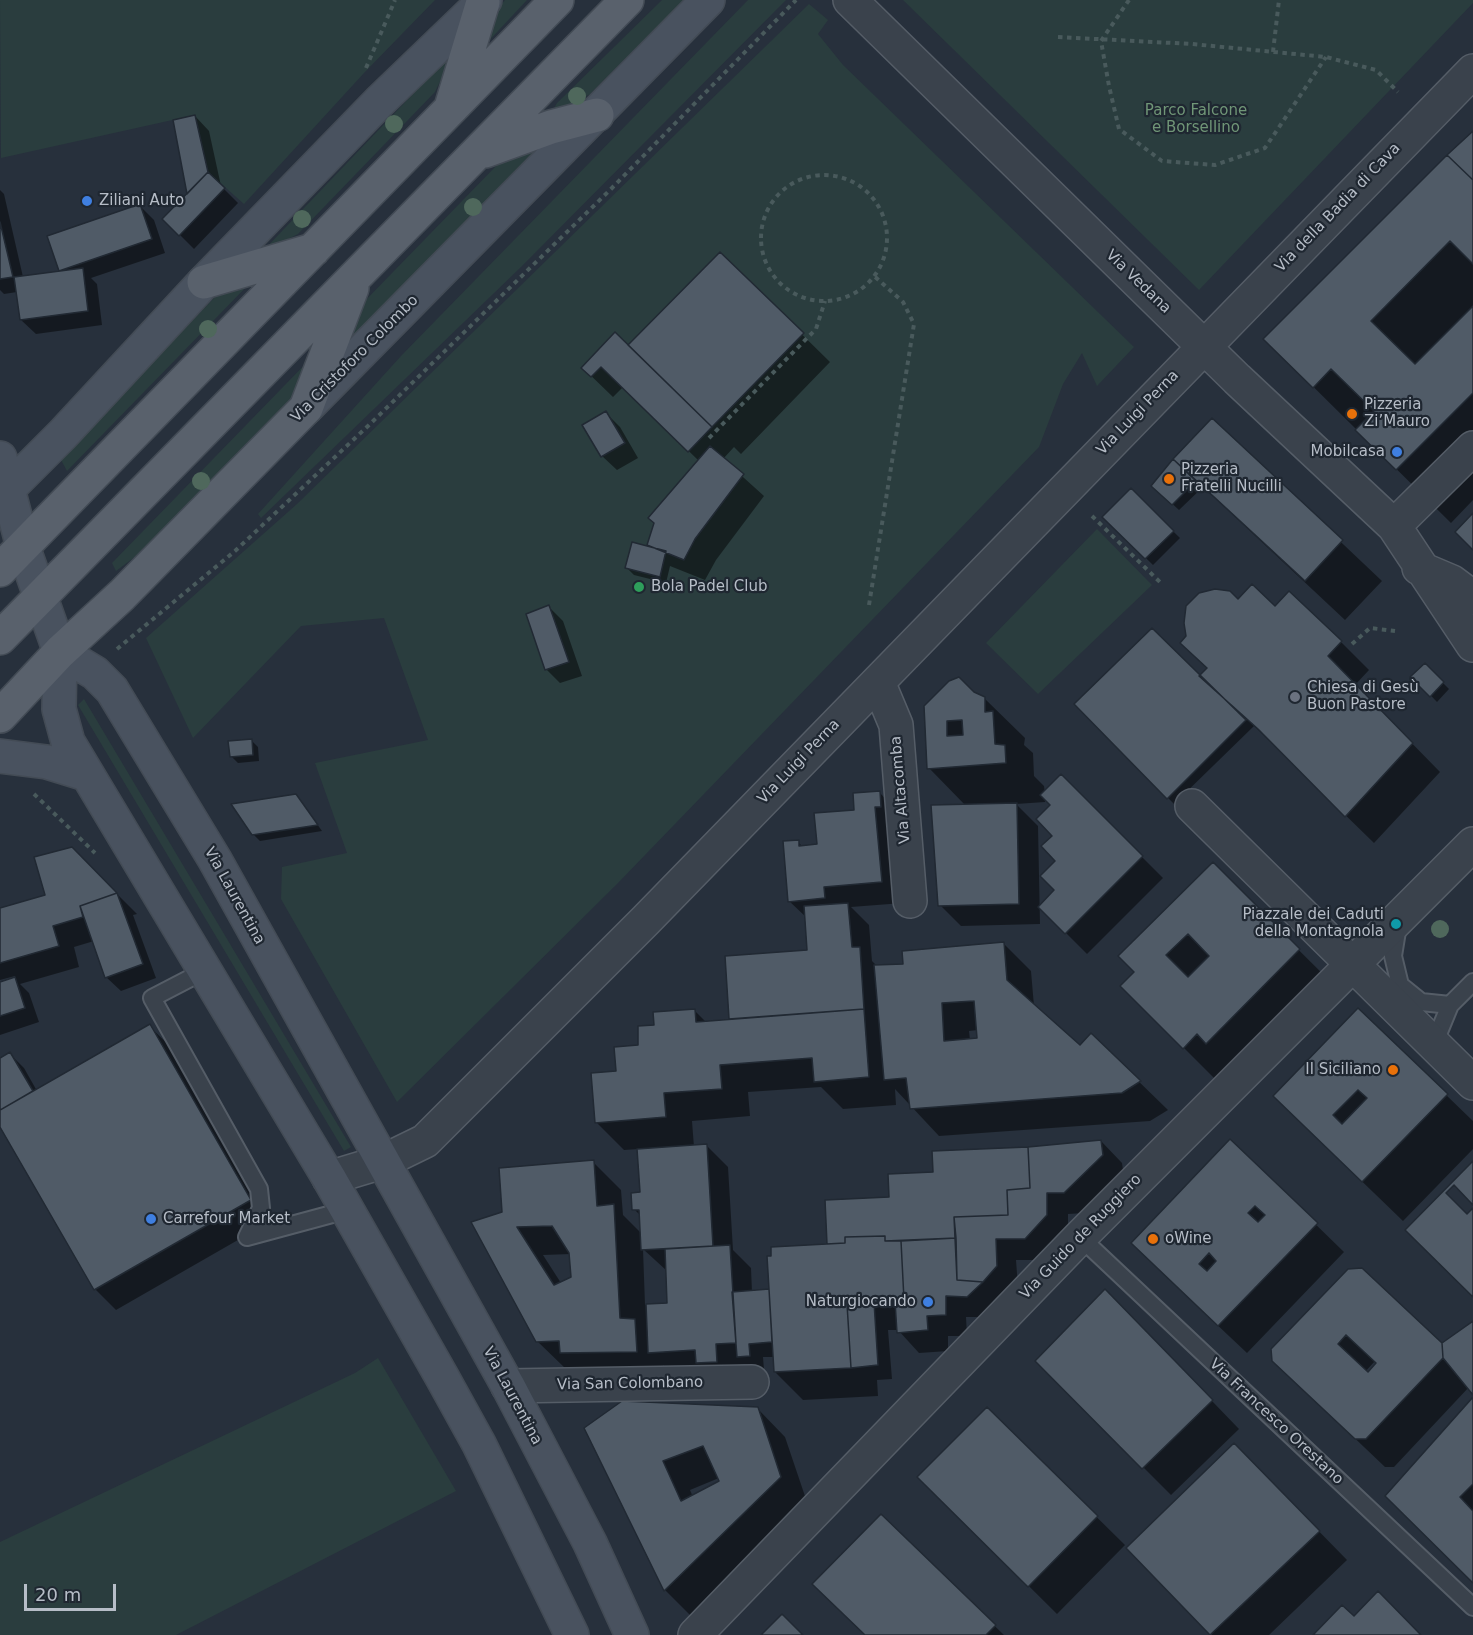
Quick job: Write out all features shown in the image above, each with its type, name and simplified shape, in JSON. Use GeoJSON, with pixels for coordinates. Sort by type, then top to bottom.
{"type":"FeatureCollection","features":[{"type":"Feature","properties":{"kind":"main road"},"geometry":{"type":"LineString","coordinates":[[0,570],[557,0]]}},
{"type":"Feature","properties":{"kind":"main road"},"geometry":{"type":"LineString","coordinates":[[0,638],[627,0]]}},
{"type":"Feature","properties":{"kind":"main road","name":"Via Cristoforo Colombo"},"geometry":{"type":"LineString","coordinates":[[0,716],[60,652],[122,595],[597,116],[708,0]]}},
{"type":"Feature","properties":{"kind":"main road"},"geometry":{"type":"LineString","coordinates":[[4,494],[204,282],[379,102],[484,1]]}},
{"type":"Feature","properties":{"kind":"main road"},"geometry":{"type":"LineString","coordinates":[[450,110],[484,1]]}},
{"type":"Feature","properties":{"kind":"main road"},"geometry":{"type":"LineString","coordinates":[[475,155],[551,127],[597,116]]}},
{"type":"Feature","properties":{"kind":"main road"},"geometry":{"type":"LineString","coordinates":[[204,282],[315,250]]}},
{"type":"Feature","properties":{"kind":"main road"},"geometry":{"type":"LineString","coordinates":[[306,408],[356,278]]}},
{"type":"Feature","properties":{"kind":"main road"},"geometry":{"type":"LineString","coordinates":[[0,458],[4,494],[60,652],[60,720],[68,742],[329,1178],[479,1444],[572,1635]]}},
{"type":"Feature","properties":{"kind":"main road","name":"Via Laurentina"},"geometry":{"type":"LineString","coordinates":[[60,652],[95,673],[112,690],[215,860],[508,1386],[590,1543],[632,1635]]}},
{"type":"Feature","properties":{"kind":"main road"},"geometry":{"type":"LineString","coordinates":[[6,757],[47,762],[86,774]]}},
{"type":"Feature","properties":{"kind":"street","name":"Via Vedana"},"geometry":{"type":"LineString","coordinates":[[850,0],[1203,345],[1394,526],[1419,568],[1473,645]]}},
{"type":"Feature","properties":{"kind":"street","name":"Via della Badia di Cava"},"geometry":{"type":"LineString","coordinates":[[1203,345],[1473,71]]}},
{"type":"Feature","properties":{"kind":"street","name":"Via Luigi Perna"},"geometry":{"type":"LineString","coordinates":[[382,1162],[425,1141],[878,682],[1203,345]]}},
{"type":"Feature","properties":{"kind":"street"},"geometry":{"type":"LineString","coordinates":[[1394,526],[1473,448]]}},
{"type":"Feature","properties":{"kind":"street"},"geometry":{"type":"LineString","coordinates":[[1419,568],[1452,582],[1473,598]]}},
{"type":"Feature","properties":{"kind":"street","name":"Via Altacomba"},"geometry":{"type":"LineString","coordinates":[[878,682],[896,725],[910,901]]}},
{"type":"Feature","properties":{"kind":"street"},"geometry":{"type":"LineString","coordinates":[[1192,806],[1473,1083]]}},
{"type":"Feature","properties":{"kind":"street","name":"Via Guido de Ruggiero"},"geometry":{"type":"LineString","coordinates":[[695,1635],[1080,1237],[1473,844]]}},
{"type":"Feature","properties":{"kind":"street"},"geometry":{"type":"LineString","coordinates":[[329,1178],[382,1162]]}},
{"type":"Feature","properties":{"kind":"street","name":"Via San Colombano"},"geometry":{"type":"LineString","coordinates":[[508,1386],[752,1382]]}},
{"type":"Feature","properties":{"kind":"lane"},"geometry":{"type":"LineString","coordinates":[[1400,919],[1393,956],[1400,985],[1421,1002],[1450,1005]]}},
{"type":"Feature","properties":{"kind":"lane"},"geometry":{"type":"LineString","coordinates":[[204,971],[153,998],[259,1190],[261,1208],[247,1237],[346,1210]]}},
{"type":"Feature","properties":{"kind":"lane"},"geometry":{"type":"LineString","coordinates":[[1434,1044],[1450,1005],[1473,982]]}},
{"type":"Feature","properties":{"kind":"lane","name":"Via Francesco Orestano"},"geometry":{"type":"LineString","coordinates":[[1080,1237],[1473,1607]]}},
{"type":"Feature","properties":{"kind":"path"},"geometry":{"type":"LineString","coordinates":[[379,102],[364,73],[395,0]]}},
{"type":"Feature","properties":{"kind":"path"},"geometry":{"type":"LineString","coordinates":[[95,673],[144,624],[235,551],[369,425],[610,190],[796,0]]}},
{"type":"Feature","properties":{"kind":"path"},"geometry":{"type":"LineString","coordinates":[[1129,0],[1101,40],[1119,129],[1162,161],[1215,165],[1265,148],[1326,57]]}},
{"type":"Feature","properties":{"kind":"path"},"geometry":{"type":"LineString","coordinates":[[1273,52],[1279,0]]}},
{"type":"Feature","properties":{"kind":"path"},"geometry":{"type":"LineString","coordinates":[[1058,37],[1326,57],[1376,70],[1398,92]]}},
{"type":"Feature","properties":{"kind":"path"},"geometry":{"type":"LineString","coordinates":[[823,174],[847,180],[868,192],[885,220],[887,237],[885,254],[874,276],[856,292],[841,299],[825,301],[808,299],[779,284],[762,255],[760,239],[768,207],[791,183],[823,174]]}},
{"type":"Feature","properties":{"kind":"path"},"geometry":{"type":"LineString","coordinates":[[868,605],[914,324],[903,302],[874,276]]}},
{"type":"Feature","properties":{"kind":"path"},"geometry":{"type":"LineString","coordinates":[[709,438],[816,329],[825,301]]}},
{"type":"Feature","properties":{"kind":"path"},"geometry":{"type":"LineString","coordinates":[[1092,516],[1162,584]]}},
{"type":"Feature","properties":{"kind":"path"},"geometry":{"type":"LineString","coordinates":[[1352,644],[1370,628],[1395,631]]}},
{"type":"Feature","properties":{"kind":"path"},"geometry":{"type":"LineString","coordinates":[[6,757],[18,782],[58,814],[98,855]]}},
{"type":"Feature","properties":{"kind":"green space"},"geometry":{"type":"Polygon","coordinates":[[[0,0],[435,0],[364,73],[244,204],[208,172],[195,115],[1,158],[0,0]]]}},
{"type":"Feature","properties":{"kind":"green space"},"geometry":{"type":"Polygon","coordinates":[[[505,0],[527,0],[484,46],[499,7],[505,0]]]}},
{"type":"Feature","properties":{"kind":"green space"},"geometry":{"type":"Polygon","coordinates":[[[662,0],[684,0],[590,94],[548,119],[557,103],[662,0]]]}},
{"type":"Feature","properties":{"kind":"green space"},"geometry":{"type":"Polygon","coordinates":[[[748,0],[786,0],[521,267],[261,518],[258,514],[401,356],[748,0]]]}},
{"type":"Feature","properties":{"kind":"green space","name":"Parco Falcone e Borsellino"},"geometry":{"type":"Polygon","coordinates":[[[903,0],[1473,0],[1473,3],[1199,290],[903,0]]]}},
{"type":"Feature","properties":{"kind":"green space","name":"Bola Padel Club"},"geometry":{"type":"Polygon","coordinates":[[[809,4],[828,20],[818,34],[843,65],[1134,347],[1097,386],[1082,353],[1063,384],[1039,447],[618,883],[397,1102],[281,899],[282,867],[347,853],[315,763],[428,740],[384,618],[301,626],[193,738],[146,638],[297,504],[809,4]]]}},
{"type":"Feature","properties":{"kind":"green space"},"geometry":{"type":"Polygon","coordinates":[[[455,50],[435,92],[298,234],[261,253],[455,50]]]}},
{"type":"Feature","properties":{"kind":"green space"},"geometry":{"type":"Polygon","coordinates":[[[541,144],[339,353],[359,307],[497,165],[541,144]]]}},
{"type":"Feature","properties":{"kind":"green space"},"geometry":{"type":"Polygon","coordinates":[[[252,281],[67,471],[60,458],[216,296],[252,281]]]}},
{"type":"Feature","properties":{"kind":"green space"},"geometry":{"type":"Polygon","coordinates":[[[317,352],[298,393],[140,553],[116,571],[112,563],[317,352]]]}},
{"type":"Feature","properties":{"kind":"green space"},"geometry":{"type":"Polygon","coordinates":[[[1097,529],[1152,585],[1038,694],[986,643],[1097,529]]]}},
{"type":"Feature","properties":{"kind":"green space"},"geometry":{"type":"Polygon","coordinates":[[[84,699],[351,1147],[344,1151],[78,705],[84,699]]]}},
{"type":"Feature","properties":{"kind":"green space"},"geometry":{"type":"Polygon","coordinates":[[[378,1358],[456,1491],[176,1635],[0,1635],[0,1542],[355,1373],[378,1358]]]}},
{"type":"Feature","properties":{"kind":"building"},"geometry":{"type":"Polygon","coordinates":[[[195,115],[208,172],[187,194],[173,120],[195,115]]]}},
{"type":"Feature","properties":{"kind":"building"},"geometry":{"type":"Polygon","coordinates":[[[1473,131],[1473,180],[1447,155],[1473,131]]]}},
{"type":"Feature","properties":{"kind":"building"},"geometry":{"type":"Polygon","coordinates":[[[1447,155],[1473,180],[1473,264],[1450,241],[1371,321],[1415,364],[1473,306],[1473,393],[1396,470],[1355,430],[1374,411],[1331,369],[1313,388],[1263,339],[1447,155]]]}},
{"type":"Feature","properties":{"kind":"building"},"geometry":{"type":"Polygon","coordinates":[[[208,172],[225,188],[179,236],[162,219],[208,172]]]}},
{"type":"Feature","properties":{"kind":"building"},"geometry":{"type":"Polygon","coordinates":[[[140,204],[152,239],[59,271],[47,236],[140,204]]]}},
{"type":"Feature","properties":{"kind":"building"},"geometry":{"type":"Polygon","coordinates":[[[0,222],[13,277],[0,279],[0,222]]]}},
{"type":"Feature","properties":{"kind":"building"},"geometry":{"type":"Polygon","coordinates":[[[720,252],[804,333],[712,427],[628,345],[720,252]]]}},
{"type":"Feature","properties":{"kind":"building"},"geometry":{"type":"Polygon","coordinates":[[[83,268],[88,311],[20,320],[14,277],[83,268]]]}},
{"type":"Feature","properties":{"kind":"building"},"geometry":{"type":"Polygon","coordinates":[[[615,332],[712,427],[688,452],[601,367],[591,377],[581,368],[615,332]]]}},
{"type":"Feature","properties":{"kind":"building"},"geometry":{"type":"Polygon","coordinates":[[[606,411],[625,443],[601,457],[582,425],[606,411]]]}},
{"type":"Feature","properties":{"kind":"building"},"geometry":{"type":"Polygon","coordinates":[[[1212,418],[1343,540],[1305,581],[1173,459],[1212,418]]]}},
{"type":"Feature","properties":{"kind":"building"},"geometry":{"type":"Polygon","coordinates":[[[710,446],[744,474],[695,539],[684,560],[647,545],[654,523],[648,518],[710,446]]]}},
{"type":"Feature","properties":{"kind":"building"},"geometry":{"type":"Polygon","coordinates":[[[1173,459],[1196,481],[1172,505],[1151,486],[1173,459]]]}},
{"type":"Feature","properties":{"kind":"building"},"geometry":{"type":"Polygon","coordinates":[[[1131,488],[1174,531],[1145,559],[1102,517],[1131,488]]]}},
{"type":"Feature","properties":{"kind":"building"},"geometry":{"type":"Polygon","coordinates":[[[1473,513],[1473,550],[1455,532],[1473,513]]]}},
{"type":"Feature","properties":{"kind":"building"},"geometry":{"type":"Polygon","coordinates":[[[632,542],[666,551],[660,577],[625,568],[632,542]]]}},
{"type":"Feature","properties":{"kind":"building","name":"Chiesa di Gesù Buon Pastore"},"geometry":{"type":"Polygon","coordinates":[[[1252,584],[1275,606],[1289,591],[1342,641],[1328,656],[1413,743],[1345,817],[1258,729],[1199,676],[1207,668],[1180,643],[1186,636],[1184,623],[1186,606],[1199,593],[1215,589],[1230,591],[1238,599],[1252,584]]]}},
{"type":"Feature","properties":{"kind":"building"},"geometry":{"type":"Polygon","coordinates":[[[549,605],[569,662],[545,670],[526,614],[549,605]]]}},
{"type":"Feature","properties":{"kind":"building"},"geometry":{"type":"Polygon","coordinates":[[[1152,628],[1246,720],[1167,799],[1074,704],[1152,628]]]}},
{"type":"Feature","properties":{"kind":"building"},"geometry":{"type":"Polygon","coordinates":[[[1425,663],[1444,682],[1430,697],[1410,677],[1425,663]]]}},
{"type":"Feature","properties":{"kind":"building"},"geometry":{"type":"Polygon","coordinates":[[[959,677],[974,692],[985,697],[985,712],[993,711],[995,744],[1005,745],[1006,763],[927,769],[924,706],[949,681],[959,677]],[[962,720],[947,721],[947,736],[963,735],[962,720]]]}},
{"type":"Feature","properties":{"kind":"building"},"geometry":{"type":"Polygon","coordinates":[[[252,739],[253,755],[230,757],[228,741],[252,739]]]}},
{"type":"Feature","properties":{"kind":"building"},"geometry":{"type":"Polygon","coordinates":[[[1061,774],[1143,856],[1065,934],[1038,907],[1054,890],[1040,876],[1055,861],[1041,846],[1052,836],[1036,819],[1050,805],[1040,795],[1061,774]]]}},
{"type":"Feature","properties":{"kind":"building"},"geometry":{"type":"Polygon","coordinates":[[[880,791],[881,807],[875,807],[882,882],[824,887],[825,898],[788,902],[783,841],[799,840],[799,846],[817,844],[814,813],[854,810],[853,793],[880,791]]]}},
{"type":"Feature","properties":{"kind":"building"},"geometry":{"type":"Polygon","coordinates":[[[296,794],[318,825],[252,835],[231,804],[296,794]]]}},
{"type":"Feature","properties":{"kind":"building"},"geometry":{"type":"Polygon","coordinates":[[[1017,803],[1019,904],[938,906],[931,805],[1017,803]]]}},
{"type":"Feature","properties":{"kind":"building"},"geometry":{"type":"Polygon","coordinates":[[[72,847],[117,893],[80,906],[83,917],[53,926],[59,946],[0,963],[0,908],[45,895],[34,857],[72,847]]]}},
{"type":"Feature","properties":{"kind":"building"},"geometry":{"type":"Polygon","coordinates":[[[1213,862],[1300,949],[1206,1044],[1197,1034],[1183,1049],[1120,986],[1134,972],[1118,956],[1213,862]],[[1188,934],[1166,955],[1188,977],[1209,956],[1188,934]]]}},
{"type":"Feature","properties":{"kind":"building"},"geometry":{"type":"Polygon","coordinates":[[[117,893],[143,964],[105,978],[80,906],[117,893]]]}},
{"type":"Feature","properties":{"kind":"building"},"geometry":{"type":"Polygon","coordinates":[[[848,903],[852,947],[860,947],[864,1009],[729,1019],[725,956],[807,950],[804,906],[848,903]]]}},
{"type":"Feature","properties":{"kind":"building"},"geometry":{"type":"Polygon","coordinates":[[[1004,942],[1007,980],[1080,1045],[1091,1033],[1141,1081],[1122,1093],[910,1109],[906,1078],[884,1080],[874,965],[903,964],[902,951],[1004,942]],[[974,1001],[942,1003],[944,1041],[977,1038],[974,1001]]]}},
{"type":"Feature","properties":{"kind":"building"},"geometry":{"type":"Polygon","coordinates":[[[15,977],[25,1008],[0,1016],[0,982],[15,977]]]}},
{"type":"Feature","properties":{"kind":"building"},"geometry":{"type":"Polygon","coordinates":[[[1358,1008],[1448,1094],[1362,1182],[1273,1096],[1358,1008]],[[1358,1090],[1333,1115],[1342,1124],[1367,1098],[1358,1090]]]}},
{"type":"Feature","properties":{"kind":"building"},"geometry":{"type":"Polygon","coordinates":[[[695,1009],[696,1022],[864,1009],[869,1077],[814,1082],[812,1058],[720,1065],[722,1089],[664,1093],[666,1117],[595,1123],[591,1073],[616,1071],[614,1047],[638,1045],[638,1026],[654,1025],[653,1012],[695,1009]]]}},
{"type":"Feature","properties":{"kind":"building"},"geometry":{"type":"Polygon","coordinates":[[[150,1024],[251,1200],[94,1290],[0,1127],[0,1110],[150,1024]]]}},
{"type":"Feature","properties":{"kind":"building"},"geometry":{"type":"Polygon","coordinates":[[[10,1052],[33,1091],[0,1110],[0,1058],[10,1052]]]}},
{"type":"Feature","properties":{"kind":"building"},"geometry":{"type":"Polygon","coordinates":[[[1230,1139],[1318,1223],[1218,1326],[1131,1243],[1230,1139]],[[1255,1206],[1248,1213],[1258,1222],[1265,1215],[1255,1206]],[[1209,1253],[1199,1264],[1207,1271],[1216,1261],[1209,1253]]]}},
{"type":"Feature","properties":{"kind":"building"},"geometry":{"type":"Polygon","coordinates":[[[1101,1140],[1103,1155],[1064,1193],[1047,1193],[1047,1215],[1025,1239],[996,1239],[997,1266],[983,1282],[957,1280],[954,1217],[1008,1215],[1007,1190],[1030,1188],[1028,1147],[1101,1140]]]}},
{"type":"Feature","properties":{"kind":"building"},"geometry":{"type":"Polygon","coordinates":[[[707,1144],[713,1246],[641,1250],[639,1210],[632,1210],[631,1193],[640,1192],[637,1149],[707,1144]]]}},
{"type":"Feature","properties":{"kind":"building"},"geometry":{"type":"Polygon","coordinates":[[[1028,1147],[1030,1188],[1007,1190],[1008,1215],[954,1217],[956,1238],[885,1241],[885,1236],[845,1237],[845,1243],[827,1244],[825,1200],[889,1197],[888,1174],[933,1172],[932,1151],[1028,1147]]]}},
{"type":"Feature","properties":{"kind":"building"},"geometry":{"type":"Polygon","coordinates":[[[594,1160],[597,1206],[614,1204],[620,1318],[635,1319],[637,1352],[560,1353],[559,1341],[536,1342],[471,1222],[502,1212],[499,1168],[594,1160]],[[552,1226],[517,1227],[554,1285],[571,1277],[569,1253],[552,1226]]]}},
{"type":"Feature","properties":{"kind":"building"},"geometry":{"type":"Polygon","coordinates":[[[1473,1161],[1473,1205],[1454,1185],[1446,1193],[1467,1214],[1473,1208],[1473,1297],[1405,1230],[1473,1161]]]}},
{"type":"Feature","properties":{"kind":"building"},"geometry":{"type":"Polygon","coordinates":[[[885,1236],[885,1241],[901,1241],[904,1300],[847,1304],[851,1368],[774,1372],[767,1256],[771,1256],[771,1247],[845,1243],[845,1237],[885,1236]]]}},
{"type":"Feature","properties":{"kind":"building"},"geometry":{"type":"Polygon","coordinates":[[[956,1238],[957,1280],[983,1282],[967,1297],[946,1296],[946,1315],[927,1316],[928,1330],[897,1333],[895,1301],[904,1300],[901,1241],[956,1238]]]}},
{"type":"Feature","properties":{"kind":"building"},"geometry":{"type":"Polygon","coordinates":[[[730,1245],[736,1343],[716,1344],[717,1362],[696,1363],[695,1350],[648,1353],[646,1304],[667,1303],[665,1249],[730,1245]]]}},
{"type":"Feature","properties":{"kind":"building"},"geometry":{"type":"Polygon","coordinates":[[[1362,1268],[1442,1343],[1443,1358],[1366,1439],[1355,1439],[1272,1361],[1271,1349],[1348,1269],[1362,1268]],[[1346,1335],[1338,1344],[1368,1372],[1376,1363],[1346,1335]]]}},
{"type":"Feature","properties":{"kind":"building"},"geometry":{"type":"Polygon","coordinates":[[[769,1289],[772,1342],[749,1344],[750,1356],[737,1357],[732,1292],[769,1289]]]}},
{"type":"Feature","properties":{"kind":"building"},"geometry":{"type":"Polygon","coordinates":[[[1105,1289],[1213,1400],[1142,1469],[1035,1361],[1105,1289]]]}},
{"type":"Feature","properties":{"kind":"building"},"geometry":{"type":"Polygon","coordinates":[[[874,1302],[878,1365],[851,1368],[847,1304],[874,1302]]]}},
{"type":"Feature","properties":{"kind":"building"},"geometry":{"type":"Polygon","coordinates":[[[1473,1321],[1473,1395],[1443,1358],[1442,1343],[1473,1321]]]}},
{"type":"Feature","properties":{"kind":"building"},"geometry":{"type":"Polygon","coordinates":[[[1473,1397],[1473,1484],[1460,1497],[1473,1511],[1473,1583],[1385,1496],[1473,1397]]]}},
{"type":"Feature","properties":{"kind":"building"},"geometry":{"type":"Polygon","coordinates":[[[622,1401],[758,1407],[781,1477],[664,1591],[584,1428],[622,1401]],[[703,1446],[663,1461],[681,1501],[719,1481],[703,1446]]]}},
{"type":"Feature","properties":{"kind":"building"},"geometry":{"type":"Polygon","coordinates":[[[987,1407],[1098,1516],[1028,1587],[917,1477],[987,1407]]]}},
{"type":"Feature","properties":{"kind":"building"},"geometry":{"type":"Polygon","coordinates":[[[1234,1443],[1320,1531],[1210,1635],[1126,1548],[1234,1443]]]}},
{"type":"Feature","properties":{"kind":"building"},"geometry":{"type":"Polygon","coordinates":[[[881,1514],[996,1625],[986,1635],[865,1635],[812,1584],[881,1514]]]}},
{"type":"Feature","properties":{"kind":"building"},"geometry":{"type":"Polygon","coordinates":[[[1378,1591],[1421,1635],[1313,1635],[1342,1605],[1354,1616],[1378,1591]]]}},
{"type":"Feature","properties":{"kind":"building"},"geometry":{"type":"Polygon","coordinates":[[[782,1614],[803,1635],[761,1635],[782,1614]]]}},
{"type":"Feature","properties":{"kind":"place","name":"Ziliani Auto"},"geometry":{"type":"Point","coordinates":[87,201]}},
{"type":"Feature","properties":{"kind":"place","name":"Pizzeria Zi’Mauro"},"geometry":{"type":"Point","coordinates":[1352,414]}},
{"type":"Feature","properties":{"kind":"place","name":"Mobilcasa"},"geometry":{"type":"Point","coordinates":[1397,452]}},
{"type":"Feature","properties":{"kind":"place","name":"Pizzeria Fratelli Nucilli"},"geometry":{"type":"Point","coordinates":[1169,479]}},
{"type":"Feature","properties":{"kind":"place","name":"Bola Padel Club"},"geometry":{"type":"Point","coordinates":[639,587]}},
{"type":"Feature","properties":{"kind":"place","name":"Chiesa di Gesù Buon Pastore"},"geometry":{"type":"Point","coordinates":[1295,697]}},
{"type":"Feature","properties":{"kind":"place","name":"Piazzale dei Caduti della Montagnola"},"geometry":{"type":"Point","coordinates":[1396,924]}},
{"type":"Feature","properties":{"kind":"place","name":"Il Siciliano"},"geometry":{"type":"Point","coordinates":[1393,1070]}},
{"type":"Feature","properties":{"kind":"place","name":"Carrefour Market"},"geometry":{"type":"Point","coordinates":[151,1219]}},
{"type":"Feature","properties":{"kind":"place","name":"oWine"},"geometry":{"type":"Point","coordinates":[1153,1239]}},
{"type":"Feature","properties":{"kind":"place","name":"Naturgiocando"},"geometry":{"type":"Point","coordinates":[928,1302]}}]}
